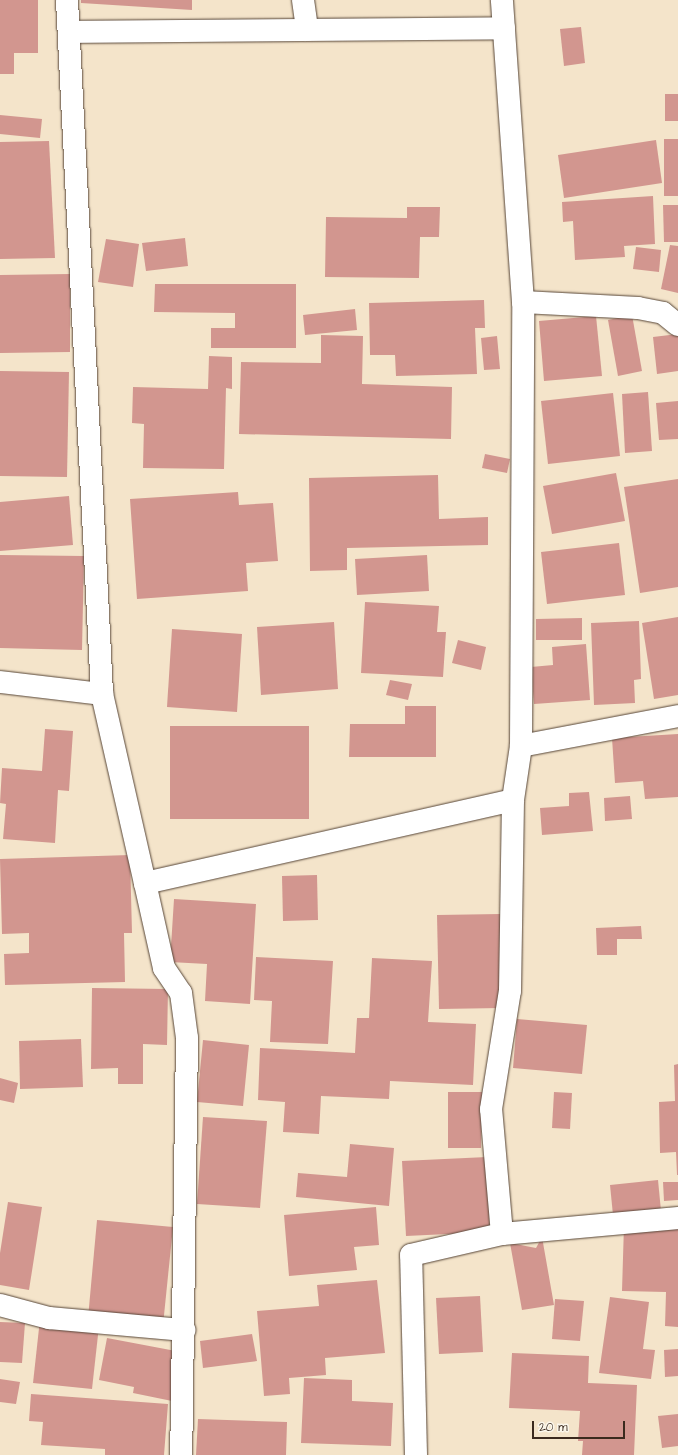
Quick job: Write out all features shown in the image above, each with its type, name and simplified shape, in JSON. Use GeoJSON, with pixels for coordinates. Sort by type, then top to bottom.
{"type":"FeatureCollection","features":[{"type":"Feature","properties":{"kind":"street"},"geometry":{"type":"LineString","coordinates":[[67,0],[71,32],[102,694],[164,968],[181,993],[187,1038],[184,1330],[181,1455]]}},
{"type":"Feature","properties":{"kind":"street"},"geometry":{"type":"LineString","coordinates":[[303,0],[307,30]]}},
{"type":"Feature","properties":{"kind":"street"},"geometry":{"type":"LineString","coordinates":[[502,0],[523,302],[521,746],[513,800],[510,991],[491,1109],[502,1234]]}},
{"type":"Feature","properties":{"kind":"street"},"geometry":{"type":"LineString","coordinates":[[71,32],[504,28]]}},
{"type":"Feature","properties":{"kind":"street"},"geometry":{"type":"LineString","coordinates":[[523,302],[638,308],[663,313],[678,325]]}},
{"type":"Feature","properties":{"kind":"street"},"geometry":{"type":"LineString","coordinates":[[0,682],[102,694]]}},
{"type":"Feature","properties":{"kind":"street"},"geometry":{"type":"LineString","coordinates":[[521,746],[678,716]]}},
{"type":"Feature","properties":{"kind":"street"},"geometry":{"type":"LineString","coordinates":[[145,883],[513,800]]}},
{"type":"Feature","properties":{"kind":"street"},"geometry":{"type":"LineString","coordinates":[[416,1455],[411,1255],[502,1234],[678,1218]]}},
{"type":"Feature","properties":{"kind":"street"},"geometry":{"type":"LineString","coordinates":[[0,1305],[49,1318],[184,1330]]}},
{"type":"Feature","properties":{"kind":"building"},"geometry":{"type":"Polygon","coordinates":[[[0,0],[38,0],[38,53],[14,53],[14,74],[0,74],[0,0]]]}},
{"type":"Feature","properties":{"kind":"building"},"geometry":{"type":"Polygon","coordinates":[[[81,0],[192,0],[192,10],[81,3],[81,0]]]}},
{"type":"Feature","properties":{"kind":"building"},"geometry":{"type":"Polygon","coordinates":[[[581,27],[585,63],[564,66],[560,29],[581,27]]]}},
{"type":"Feature","properties":{"kind":"building"},"geometry":{"type":"Polygon","coordinates":[[[665,94],[678,94],[678,121],[665,121],[665,94]]]}},
{"type":"Feature","properties":{"kind":"building"},"geometry":{"type":"Polygon","coordinates":[[[0,115],[42,119],[40,138],[0,134],[0,115]]]}},
{"type":"Feature","properties":{"kind":"building"},"geometry":{"type":"Polygon","coordinates":[[[664,139],[678,139],[678,196],[664,196],[664,139]]]}},
{"type":"Feature","properties":{"kind":"building"},"geometry":{"type":"Polygon","coordinates":[[[656,140],[662,183],[564,198],[558,155],[656,140]]]}},
{"type":"Feature","properties":{"kind":"building"},"geometry":{"type":"Polygon","coordinates":[[[49,141],[55,258],[0,259],[0,142],[49,141]]]}},
{"type":"Feature","properties":{"kind":"building"},"geometry":{"type":"Polygon","coordinates":[[[653,196],[655,244],[624,246],[625,257],[575,260],[573,221],[563,222],[562,202],[653,196]]]}},
{"type":"Feature","properties":{"kind":"building"},"geometry":{"type":"Polygon","coordinates":[[[663,205],[678,205],[678,242],[664,242],[663,205]]]}},
{"type":"Feature","properties":{"kind":"building"},"geometry":{"type":"Polygon","coordinates":[[[407,207],[440,207],[439,237],[420,237],[419,278],[325,277],[326,217],[407,218],[407,207]]]}},
{"type":"Feature","properties":{"kind":"building"},"geometry":{"type":"Polygon","coordinates":[[[185,238],[188,266],[146,271],[142,243],[185,238]]]}},
{"type":"Feature","properties":{"kind":"building"},"geometry":{"type":"Polygon","coordinates":[[[106,239],[139,244],[133,287],[98,282],[106,239]]]}},
{"type":"Feature","properties":{"kind":"building"},"geometry":{"type":"Polygon","coordinates":[[[670,245],[678,246],[678,293],[661,289],[670,245]]]}},
{"type":"Feature","properties":{"kind":"building"},"geometry":{"type":"Polygon","coordinates":[[[636,247],[661,250],[659,272],[633,269],[636,247]]]}},
{"type":"Feature","properties":{"kind":"building"},"geometry":{"type":"Polygon","coordinates":[[[70,274],[70,352],[0,353],[0,275],[70,274]]]}},
{"type":"Feature","properties":{"kind":"building"},"geometry":{"type":"Polygon","coordinates":[[[155,284],[296,284],[296,348],[211,348],[211,328],[235,328],[235,313],[154,312],[155,284]]]}},
{"type":"Feature","properties":{"kind":"building"},"geometry":{"type":"Polygon","coordinates":[[[484,300],[485,328],[475,328],[477,374],[396,376],[395,355],[370,355],[369,303],[484,300]]]}},
{"type":"Feature","properties":{"kind":"building"},"geometry":{"type":"Polygon","coordinates":[[[355,309],[357,330],[305,335],[303,315],[355,309]]]}},
{"type":"Feature","properties":{"kind":"building"},"geometry":{"type":"Polygon","coordinates":[[[632,315],[642,371],[618,376],[608,320],[632,315]]]}},
{"type":"Feature","properties":{"kind":"building"},"geometry":{"type":"Polygon","coordinates":[[[596,316],[602,376],[544,381],[539,321],[596,316]]]}},
{"type":"Feature","properties":{"kind":"building"},"geometry":{"type":"Polygon","coordinates":[[[678,334],[678,371],[657,374],[653,337],[678,334]]]}},
{"type":"Feature","properties":{"kind":"building"},"geometry":{"type":"Polygon","coordinates":[[[321,335],[363,336],[362,384],[452,387],[451,439],[239,434],[241,362],[321,363],[321,335]]]}},
{"type":"Feature","properties":{"kind":"building"},"geometry":{"type":"Polygon","coordinates":[[[497,336],[500,369],[484,370],[481,338],[497,336]]]}},
{"type":"Feature","properties":{"kind":"building"},"geometry":{"type":"Polygon","coordinates":[[[209,356],[232,357],[232,389],[226,388],[224,469],[143,468],[144,424],[132,423],[133,387],[208,389],[209,356]]]}},
{"type":"Feature","properties":{"kind":"building"},"geometry":{"type":"Polygon","coordinates":[[[0,371],[69,372],[67,477],[0,476],[0,371]]]}},
{"type":"Feature","properties":{"kind":"building"},"geometry":{"type":"Polygon","coordinates":[[[648,392],[652,451],[625,453],[622,394],[648,392]]]}},
{"type":"Feature","properties":{"kind":"building"},"geometry":{"type":"Polygon","coordinates":[[[613,393],[620,456],[548,464],[541,401],[613,393]]]}},
{"type":"Feature","properties":{"kind":"building"},"geometry":{"type":"Polygon","coordinates":[[[678,401],[678,439],[659,440],[656,403],[678,401]]]}},
{"type":"Feature","properties":{"kind":"building"},"geometry":{"type":"Polygon","coordinates":[[[485,454],[510,459],[507,473],[482,468],[485,454]]]}},
{"type":"Feature","properties":{"kind":"building"},"geometry":{"type":"Polygon","coordinates":[[[616,473],[625,521],[552,534],[543,486],[616,473]]]}},
{"type":"Feature","properties":{"kind":"building"},"geometry":{"type":"Polygon","coordinates":[[[438,475],[439,519],[488,517],[488,545],[347,548],[347,570],[310,571],[309,478],[438,475]]]}},
{"type":"Feature","properties":{"kind":"building"},"geometry":{"type":"Polygon","coordinates":[[[678,479],[678,587],[640,593],[624,487],[678,479]]]}},
{"type":"Feature","properties":{"kind":"building"},"geometry":{"type":"Polygon","coordinates":[[[238,492],[239,505],[273,503],[278,561],[246,563],[248,591],[137,599],[130,499],[238,492]]]}},
{"type":"Feature","properties":{"kind":"building"},"geometry":{"type":"Polygon","coordinates":[[[69,496],[73,545],[0,551],[0,502],[69,496]]]}},
{"type":"Feature","properties":{"kind":"building"},"geometry":{"type":"Polygon","coordinates":[[[619,543],[625,595],[547,604],[541,552],[619,543]]]}},
{"type":"Feature","properties":{"kind":"building"},"geometry":{"type":"Polygon","coordinates":[[[0,555],[84,556],[82,650],[0,648],[0,555]]]}},
{"type":"Feature","properties":{"kind":"building"},"geometry":{"type":"Polygon","coordinates":[[[427,555],[429,591],[357,595],[355,559],[427,555]]]}},
{"type":"Feature","properties":{"kind":"building"},"geometry":{"type":"Polygon","coordinates":[[[365,602],[439,606],[437,632],[446,632],[443,677],[361,673],[365,602]]]}},
{"type":"Feature","properties":{"kind":"building"},"geometry":{"type":"Polygon","coordinates":[[[678,617],[678,695],[654,699],[642,623],[678,617]]]}},
{"type":"Feature","properties":{"kind":"building"},"geometry":{"type":"Polygon","coordinates":[[[582,618],[582,640],[536,640],[536,619],[582,618]]]}},
{"type":"Feature","properties":{"kind":"building"},"geometry":{"type":"Polygon","coordinates":[[[639,621],[641,679],[634,680],[635,703],[594,705],[591,623],[639,621]]]}},
{"type":"Feature","properties":{"kind":"building"},"geometry":{"type":"Polygon","coordinates":[[[334,622],[338,689],[261,695],[257,627],[334,622]]]}},
{"type":"Feature","properties":{"kind":"building"},"geometry":{"type":"Polygon","coordinates":[[[172,629],[242,634],[237,712],[167,707],[172,629]]]}},
{"type":"Feature","properties":{"kind":"building"},"geometry":{"type":"Polygon","coordinates":[[[458,640],[486,647],[481,670],[452,663],[458,640]]]}},
{"type":"Feature","properties":{"kind":"building"},"geometry":{"type":"Polygon","coordinates":[[[586,644],[590,700],[534,704],[531,667],[553,665],[552,647],[586,644]]]}},
{"type":"Feature","properties":{"kind":"building"},"geometry":{"type":"Polygon","coordinates":[[[390,680],[412,684],[408,700],[386,695],[390,680]]]}},
{"type":"Feature","properties":{"kind":"building"},"geometry":{"type":"Polygon","coordinates":[[[405,706],[436,706],[436,757],[349,757],[350,724],[405,724],[405,706]]]}},
{"type":"Feature","properties":{"kind":"building"},"geometry":{"type":"Polygon","coordinates":[[[170,726],[309,726],[309,819],[170,819],[170,726]]]}},
{"type":"Feature","properties":{"kind":"building"},"geometry":{"type":"Polygon","coordinates":[[[45,729],[73,731],[69,791],[58,790],[55,843],[3,839],[6,804],[0,803],[2,768],[42,771],[45,729]]]}},
{"type":"Feature","properties":{"kind":"building"},"geometry":{"type":"Polygon","coordinates":[[[678,734],[678,797],[645,799],[643,781],[615,783],[612,738],[678,734]]]}},
{"type":"Feature","properties":{"kind":"building"},"geometry":{"type":"Polygon","coordinates":[[[589,792],[593,831],[542,835],[540,808],[569,806],[569,793],[589,792]]]}},
{"type":"Feature","properties":{"kind":"building"},"geometry":{"type":"Polygon","coordinates":[[[630,796],[632,819],[605,821],[604,798],[630,796]]]}},
{"type":"Feature","properties":{"kind":"building"},"geometry":{"type":"Polygon","coordinates":[[[130,855],[132,933],[124,933],[125,982],[5,985],[4,954],[29,953],[29,933],[2,934],[0,859],[130,855]]]}},
{"type":"Feature","properties":{"kind":"building"},"geometry":{"type":"Polygon","coordinates":[[[317,875],[318,920],[283,921],[282,876],[317,875]]]}},
{"type":"Feature","properties":{"kind":"building"},"geometry":{"type":"Polygon","coordinates":[[[174,899],[256,904],[250,1004],[205,1001],[207,964],[170,962],[174,899]]]}},
{"type":"Feature","properties":{"kind":"building"},"geometry":{"type":"Polygon","coordinates":[[[500,914],[501,1008],[439,1009],[437,915],[500,914]]]}},
{"type":"Feature","properties":{"kind":"building"},"geometry":{"type":"Polygon","coordinates":[[[641,926],[642,939],[617,939],[617,955],[597,955],[596,928],[641,926]]]}},
{"type":"Feature","properties":{"kind":"building"},"geometry":{"type":"Polygon","coordinates":[[[256,957],[333,961],[328,1044],[270,1042],[272,1001],[254,1000],[256,957]]]}},
{"type":"Feature","properties":{"kind":"building"},"geometry":{"type":"Polygon","coordinates":[[[372,958],[432,961],[428,1022],[476,1024],[473,1085],[390,1081],[389,1099],[321,1096],[319,1134],[283,1132],[285,1102],[258,1100],[260,1048],[355,1053],[357,1018],[369,1018],[372,958]]]}},
{"type":"Feature","properties":{"kind":"building"},"geometry":{"type":"Polygon","coordinates":[[[92,988],[168,989],[167,1045],[143,1044],[143,1084],[118,1084],[118,1068],[91,1069],[92,988]]]}},
{"type":"Feature","properties":{"kind":"building"},"geometry":{"type":"Polygon","coordinates":[[[517,1019],[587,1025],[582,1074],[513,1068],[517,1019]]]}},
{"type":"Feature","properties":{"kind":"building"},"geometry":{"type":"Polygon","coordinates":[[[81,1039],[83,1087],[20,1089],[19,1041],[81,1039]]]}},
{"type":"Feature","properties":{"kind":"building"},"geometry":{"type":"Polygon","coordinates":[[[203,1040],[249,1045],[243,1106],[197,1102],[203,1040]]]}},
{"type":"Feature","properties":{"kind":"building"},"geometry":{"type":"Polygon","coordinates":[[[678,1064],[677,1175],[676,1152],[660,1153],[659,1102],[675,1101],[674,1065],[678,1064]]]}},
{"type":"Feature","properties":{"kind":"building"},"geometry":{"type":"Polygon","coordinates":[[[0,1078],[18,1083],[14,1103],[0,1100],[0,1078]]]}},
{"type":"Feature","properties":{"kind":"building"},"geometry":{"type":"Polygon","coordinates":[[[448,1092],[482,1092],[481,1148],[448,1148],[448,1092]]]}},
{"type":"Feature","properties":{"kind":"building"},"geometry":{"type":"Polygon","coordinates":[[[554,1092],[572,1093],[570,1129],[552,1128],[554,1092]]]}},
{"type":"Feature","properties":{"kind":"building"},"geometry":{"type":"Polygon","coordinates":[[[203,1117],[267,1121],[260,1208],[197,1204],[203,1117]]]}},
{"type":"Feature","properties":{"kind":"building"},"geometry":{"type":"Polygon","coordinates":[[[350,1144],[394,1148],[389,1206],[296,1197],[298,1173],[347,1177],[350,1144]]]}},
{"type":"Feature","properties":{"kind":"building"},"geometry":{"type":"Polygon","coordinates":[[[487,1157],[490,1232],[406,1236],[402,1161],[487,1157]]]}},
{"type":"Feature","properties":{"kind":"building"},"geometry":{"type":"Polygon","coordinates":[[[658,1180],[661,1211],[613,1215],[610,1185],[658,1180]]]}},
{"type":"Feature","properties":{"kind":"building"},"geometry":{"type":"Polygon","coordinates":[[[663,1182],[678,1182],[678,1200],[664,1201],[663,1182]]]}},
{"type":"Feature","properties":{"kind":"building"},"geometry":{"type":"Polygon","coordinates":[[[8,1202],[42,1207],[29,1290],[0,1285],[0,1253],[8,1202]]]}},
{"type":"Feature","properties":{"kind":"building"},"geometry":{"type":"Polygon","coordinates":[[[376,1207],[379,1245],[354,1247],[357,1270],[289,1276],[284,1215],[376,1207]]]}},
{"type":"Feature","properties":{"kind":"building"},"geometry":{"type":"Polygon","coordinates":[[[97,1220],[173,1227],[163,1325],[88,1318],[97,1220]]]}},
{"type":"Feature","properties":{"kind":"building"},"geometry":{"type":"Polygon","coordinates":[[[624,1225],[678,1227],[678,1327],[665,1326],[666,1292],[622,1291],[624,1225]]]}},
{"type":"Feature","properties":{"kind":"building"},"geometry":{"type":"Polygon","coordinates":[[[542,1237],[554,1305],[522,1310],[510,1243],[536,1248],[542,1237]]]}},
{"type":"Feature","properties":{"kind":"building"},"geometry":{"type":"Polygon","coordinates":[[[377,1280],[385,1353],[325,1358],[326,1375],[289,1378],[290,1394],[264,1396],[257,1311],[319,1306],[317,1285],[377,1280]]]}},
{"type":"Feature","properties":{"kind":"building"},"geometry":{"type":"Polygon","coordinates":[[[480,1296],[483,1352],[439,1354],[436,1298],[480,1296]]]}},
{"type":"Feature","properties":{"kind":"building"},"geometry":{"type":"Polygon","coordinates":[[[610,1297],[649,1302],[643,1349],[655,1350],[651,1379],[599,1373],[610,1297]]]}},
{"type":"Feature","properties":{"kind":"building"},"geometry":{"type":"Polygon","coordinates":[[[555,1299],[584,1301],[580,1341],[552,1339],[555,1299]]]}},
{"type":"Feature","properties":{"kind":"building"},"geometry":{"type":"Polygon","coordinates":[[[40,1319],[99,1326],[92,1389],[33,1383],[40,1319]]]}},
{"type":"Feature","properties":{"kind":"building"},"geometry":{"type":"Polygon","coordinates":[[[0,1322],[25,1323],[22,1363],[0,1362],[0,1322]]]}},
{"type":"Feature","properties":{"kind":"building"},"geometry":{"type":"Polygon","coordinates":[[[252,1334],[257,1361],[203,1368],[200,1341],[252,1334]]]}},
{"type":"Feature","properties":{"kind":"building"},"geometry":{"type":"Polygon","coordinates":[[[107,1338],[181,1352],[172,1401],[133,1393],[134,1387],[99,1380],[107,1338]]]}},
{"type":"Feature","properties":{"kind":"building"},"geometry":{"type":"Polygon","coordinates":[[[678,1349],[678,1376],[665,1377],[664,1350],[678,1349]]]}},
{"type":"Feature","properties":{"kind":"building"},"geometry":{"type":"Polygon","coordinates":[[[512,1353],[589,1356],[588,1383],[637,1385],[634,1455],[582,1455],[583,1441],[578,1441],[580,1411],[509,1408],[512,1353]]]}},
{"type":"Feature","properties":{"kind":"building"},"geometry":{"type":"Polygon","coordinates":[[[304,1378],[352,1380],[352,1401],[393,1403],[391,1446],[301,1443],[304,1378]]]}},
{"type":"Feature","properties":{"kind":"building"},"geometry":{"type":"Polygon","coordinates":[[[0,1379],[20,1382],[16,1404],[0,1402],[0,1379]]]}},
{"type":"Feature","properties":{"kind":"building"},"geometry":{"type":"Polygon","coordinates":[[[31,1394],[168,1404],[164,1455],[105,1455],[105,1449],[41,1445],[43,1422],[29,1421],[31,1394]]]}},
{"type":"Feature","properties":{"kind":"building"},"geometry":{"type":"Polygon","coordinates":[[[678,1414],[678,1446],[662,1448],[658,1416],[678,1414]]]}},
{"type":"Feature","properties":{"kind":"building"},"geometry":{"type":"Polygon","coordinates":[[[198,1419],[287,1422],[286,1455],[196,1455],[198,1419]]]}}]}
